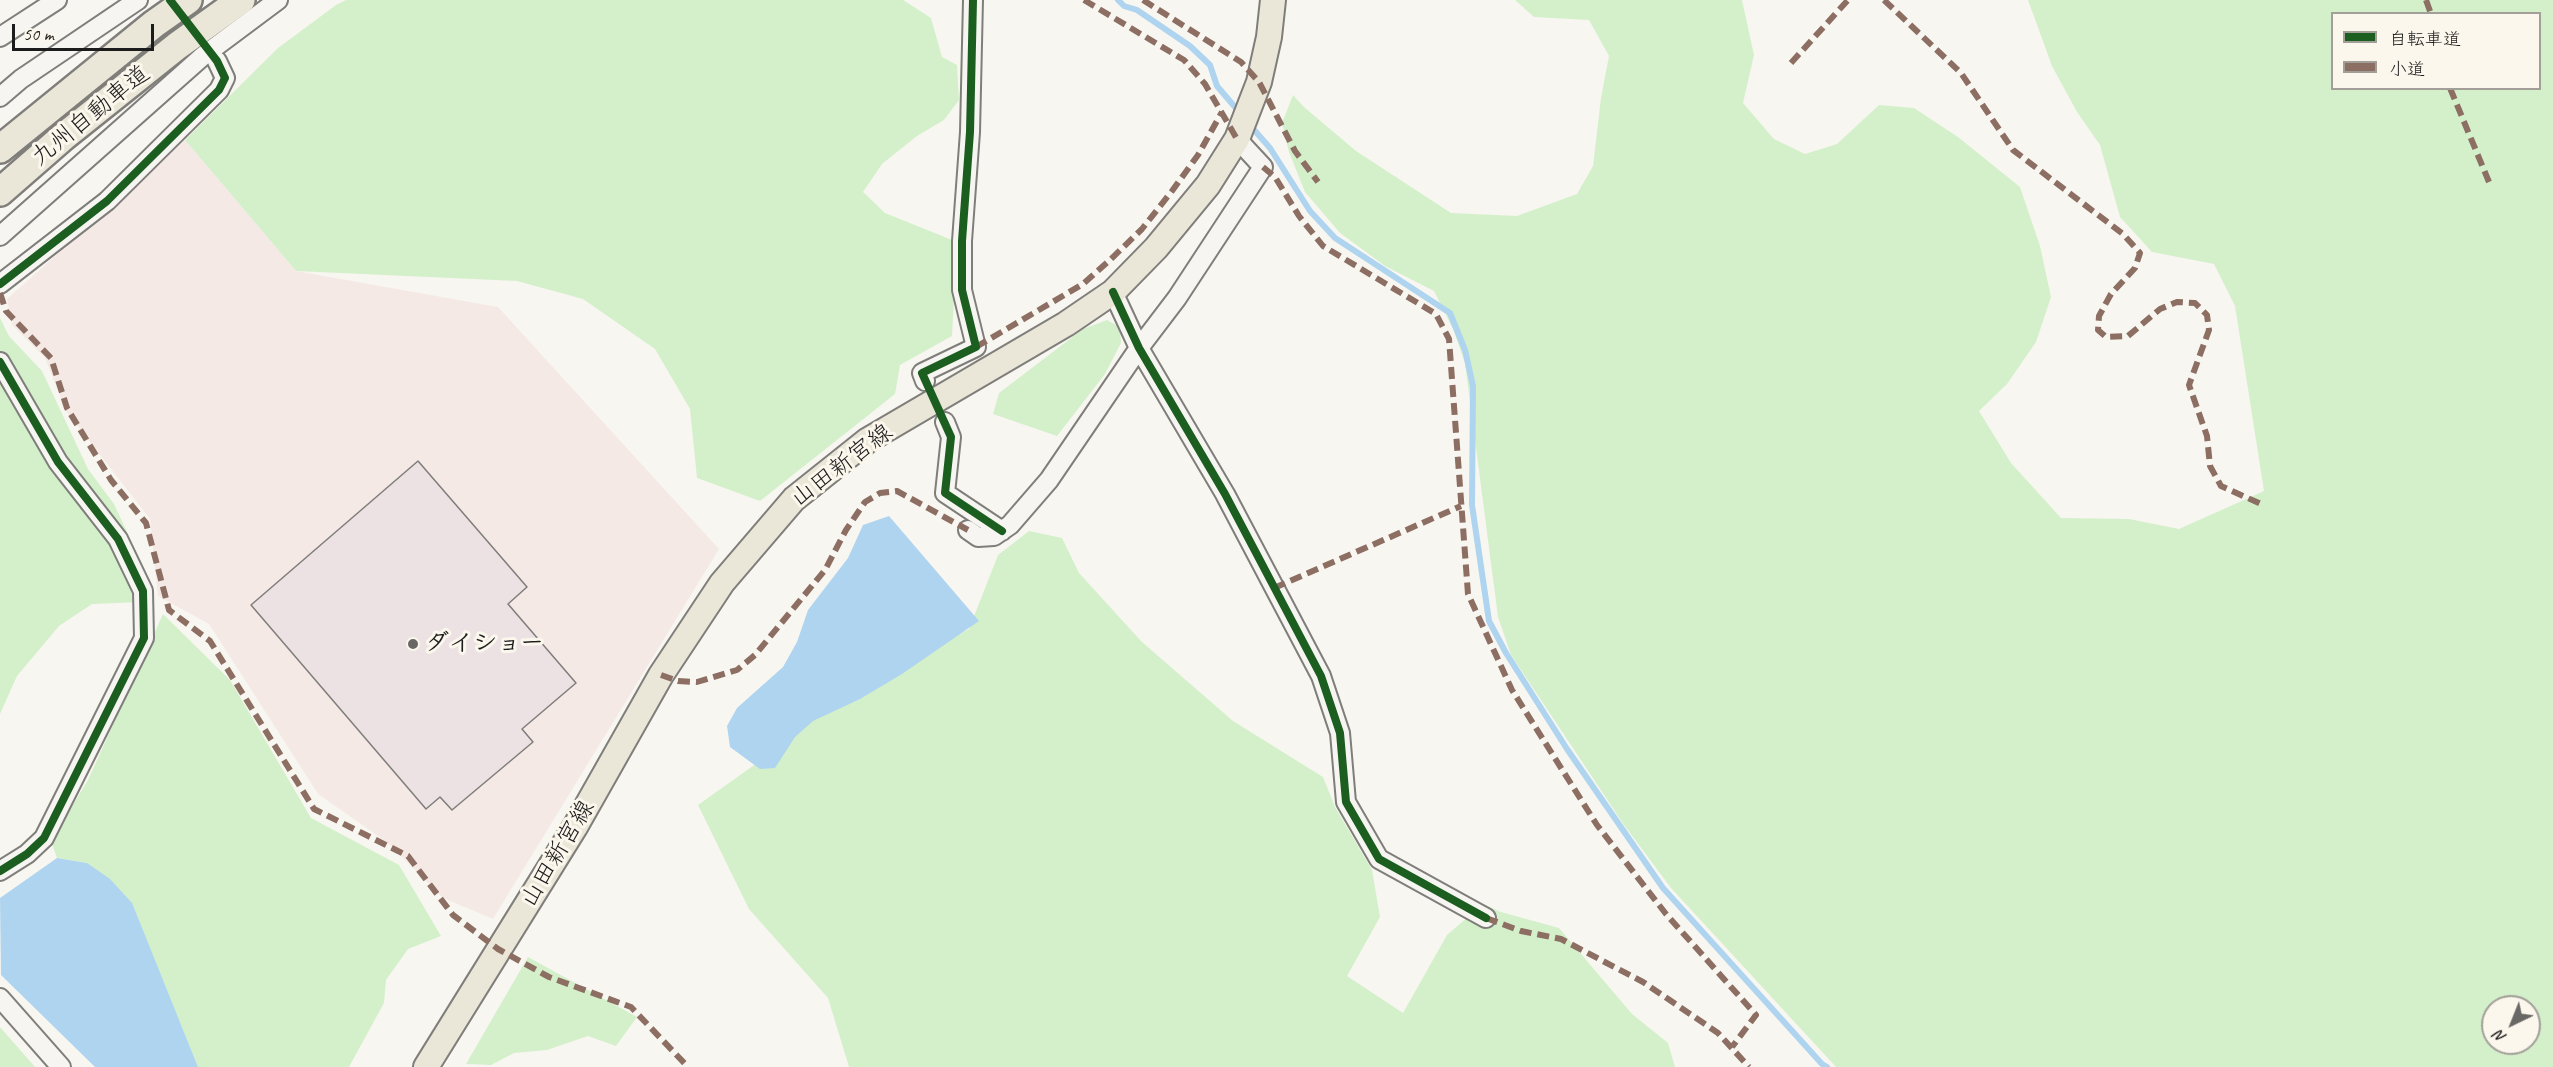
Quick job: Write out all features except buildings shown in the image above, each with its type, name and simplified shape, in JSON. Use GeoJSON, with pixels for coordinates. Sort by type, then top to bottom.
{"type":"FeatureCollection","features":[{"type":"Feature","properties":{"kind":"highway","name":"九州自動車道"},"geometry":{"type":"LineString","coordinates":[[0,149],[56,102],[188,0]]}},
{"type":"Feature","properties":{"kind":"highway","name":"九州自動車道"},"geometry":{"type":"LineString","coordinates":[[0,192],[63,137],[177,46],[241,0]]}},
{"type":"Feature","properties":{"kind":"main road","name":"山田新宮線"},"geometry":{"type":"LineString","coordinates":[[426,1067],[575,827],[661,675],[722,583],[794,499],[867,440],[957,390],[1066,324],[1113,292],[1156,248],[1208,185],[1237,139],[1259,82],[1269,37],[1273,0]]}},
{"type":"Feature","properties":{"kind":"street"},"geometry":{"type":"LineString","coordinates":[[0,38],[57,0]]}},
{"type":"Feature","properties":{"kind":"street"},"geometry":{"type":"LineString","coordinates":[[0,97],[21,79],[138,0]]}},
{"type":"Feature","properties":{"kind":"street"},"geometry":{"type":"LineString","coordinates":[[0,236],[203,56],[278,0]]}},
{"type":"Feature","properties":{"kind":"street"},"geometry":{"type":"LineString","coordinates":[[925,381],[922,373],[976,347],[962,290],[962,241],[970,132],[972,0]]}},
{"type":"Feature","properties":{"kind":"street"},"geometry":{"type":"LineString","coordinates":[[0,284],[107,201],[219,90],[225,78],[217,61]]}},
{"type":"Feature","properties":{"kind":"street"},"geometry":{"type":"LineString","coordinates":[[968,530],[978,537],[994,536],[1010,525],[1049,480],[1139,348],[1177,298],[1263,167],[1237,139]]}},
{"type":"Feature","properties":{"kind":"street"},"geometry":{"type":"LineString","coordinates":[[1113,292],[1139,348],[1225,494],[1321,676],[1340,733],[1346,802],[1379,858],[1486,918]]}},
{"type":"Feature","properties":{"kind":"street"},"geometry":{"type":"LineString","coordinates":[[0,362],[58,462],[118,539],[143,591],[144,638],[44,838],[27,854],[0,871]]}},
{"type":"Feature","properties":{"kind":"street"},"geometry":{"type":"LineString","coordinates":[[945,422],[951,437],[945,493],[1002,531]]}},
{"type":"Feature","properties":{"kind":"street"},"geometry":{"type":"LineString","coordinates":[[0,998],[61,1067]]}},
{"type":"Feature","properties":{"kind":"shaded area"},"geometry":{"type":"Polygon","coordinates":[[[185,140],[296,271],[498,307],[719,549],[493,919],[443,898],[388,843],[318,794],[209,624],[158,596],[150,519],[66,411],[45,358],[12,325],[7,299],[185,140]]]}},
{"type":"Feature","properties":{"kind":"green space"},"geometry":{"type":"Polygon","coordinates":[[[346,0],[903,0],[931,18],[942,57],[957,65],[959,100],[944,120],[917,136],[882,164],[863,192],[885,213],[957,242],[952,336],[900,365],[895,394],[760,501],[697,478],[690,409],[655,349],[583,299],[517,281],[296,271],[185,140],[278,48],[346,0]]]}},
{"type":"Feature","properties":{"kind":"green space"},"geometry":{"type":"Polygon","coordinates":[[[1515,0],[1742,0],[1754,55],[1743,103],[1774,139],[1805,154],[1837,144],[1879,105],[1914,108],[1958,137],[2020,187],[2040,246],[2051,297],[2036,342],[2007,384],[1979,411],[2011,463],[2061,518],[2129,519],[2179,529],[2264,491],[2235,306],[2214,264],[2152,252],[2120,217],[2100,145],[2077,112],[2052,66],[2028,0],[2553,0],[2553,1067],[1836,1067],[1671,888],[1624,825],[1511,655],[1498,617],[1465,363],[1453,329],[1434,291],[1385,266],[1340,233],[1305,192],[1289,152],[1282,123],[1293,95],[1356,151],[1451,213],[1517,216],[1577,194],[1593,166],[1601,98],[1609,56],[1589,20],[1534,17],[1515,0]]]}},
{"type":"Feature","properties":{"kind":"green space"},"geometry":{"type":"Polygon","coordinates":[[[0,318],[9,336],[42,371],[88,469],[114,504],[143,566],[142,602],[92,604],[59,626],[17,676],[0,714],[0,318]]]}},
{"type":"Feature","properties":{"kind":"green space"},"geometry":{"type":"Polygon","coordinates":[[[1107,320],[1120,327],[1121,343],[1105,374],[1057,436],[993,414],[999,393],[1083,329],[1107,320]]]}},
{"type":"Feature","properties":{"kind":"green space"},"geometry":{"type":"Polygon","coordinates":[[[1029,531],[1062,538],[1079,573],[1142,642],[1233,721],[1323,777],[1335,807],[1372,870],[1380,917],[1347,976],[1403,1013],[1447,935],[1483,904],[1501,912],[1559,928],[1632,1014],[1668,1043],[1675,1067],[849,1067],[828,998],[749,909],[698,805],[771,753],[839,680],[899,667],[969,629],[998,555],[1029,531]]]}},
{"type":"Feature","properties":{"kind":"green space"},"geometry":{"type":"Polygon","coordinates":[[[163,614],[230,680],[311,818],[399,865],[441,936],[408,949],[386,980],[384,1003],[349,1067],[198,1067],[177,1016],[87,863],[57,858],[51,841],[88,780],[163,614]]]}},
{"type":"Feature","properties":{"kind":"green space"},"geometry":{"type":"Polygon","coordinates":[[[528,957],[637,1017],[616,1046],[588,1036],[547,1050],[514,1053],[491,1065],[466,1064],[528,957]]]}},
{"type":"Feature","properties":{"kind":"green space"},"geometry":{"type":"Polygon","coordinates":[[[0,1027],[35,1067],[0,1067],[0,1027]]]}},
{"type":"Feature","properties":{"kind":"water"},"geometry":{"type":"Polygon","coordinates":[[[889,516],[979,621],[902,674],[860,699],[813,721],[795,737],[775,768],[760,769],[730,747],[727,726],[737,708],[783,667],[797,642],[808,610],[848,558],[863,525],[889,516]]]}},
{"type":"Feature","properties":{"kind":"water"},"geometry":{"type":"Polygon","coordinates":[[[57,858],[87,863],[110,879],[132,903],[198,1067],[95,1067],[1,975],[0,898],[57,858]]]}},
{"type":"Feature","properties":{"kind":"waterway"},"geometry":{"type":"LineString","coordinates":[[1118,0],[1124,6],[1137,10],[1190,46],[1210,65],[1217,86],[1240,113]]}},
{"type":"Feature","properties":{"kind":"waterway"},"geometry":{"type":"LineString","coordinates":[[1248,123],[1270,148],[1310,211],[1335,238],[1450,313],[1465,350],[1473,386],[1472,505],[1489,621],[1506,653],[1567,749],[1663,888],[1827,1067]]}},
{"type":"Feature","properties":{"kind":"marked path"},"geometry":{"type":"LineString","coordinates":[[1084,0],[1184,60],[1205,84],[1237,139]]}},
{"type":"Feature","properties":{"kind":"marked path"},"geometry":{"type":"LineString","coordinates":[[1143,0],[1241,62],[1259,82],[1295,151],[1318,182]]}},
{"type":"Feature","properties":{"kind":"marked path"},"geometry":{"type":"LineString","coordinates":[[1791,63],[1848,0]]}},
{"type":"Feature","properties":{"kind":"marked path"},"geometry":{"type":"LineString","coordinates":[[1884,0],[1961,73],[2013,150],[2123,234],[2140,253],[2135,268],[2111,294],[2099,316],[2098,330],[2106,337],[2128,336],[2160,309],[2177,302],[2195,303],[2207,315],[2209,330],[2189,385],[2207,436],[2210,466],[2221,486],[2261,504]]}},
{"type":"Feature","properties":{"kind":"marked path"},"geometry":{"type":"LineString","coordinates":[[2426,0],[2430,12]]}},
{"type":"Feature","properties":{"kind":"marked path"},"geometry":{"type":"LineString","coordinates":[[2451,90],[2489,182]]}},
{"type":"Feature","properties":{"kind":"marked path"},"geometry":{"type":"LineString","coordinates":[[976,347],[1083,284],[1110,260],[1142,229],[1172,191],[1198,155],[1222,112]]}},
{"type":"Feature","properties":{"kind":"marked path"},"geometry":{"type":"LineString","coordinates":[[1263,167],[1275,177],[1299,216],[1323,246],[1436,314],[1449,339],[1468,594],[1512,690],[1597,825],[1666,914],[1756,1015],[1732,1047]]}},
{"type":"Feature","properties":{"kind":"marked path"},"geometry":{"type":"LineString","coordinates":[[0,293],[6,311],[51,358],[67,408],[111,480],[146,523],[169,610],[210,641],[314,809],[408,856],[453,915],[498,949],[549,977],[631,1007],[688,1067]]}},
{"type":"Feature","properties":{"kind":"marked path"},"geometry":{"type":"LineString","coordinates":[[661,675],[678,681],[697,682],[737,670],[755,655],[825,570],[846,530],[865,502],[880,493],[897,491],[968,530]]}},
{"type":"Feature","properties":{"kind":"marked path"},"geometry":{"type":"LineString","coordinates":[[1274,588],[1461,506]]}},
{"type":"Feature","properties":{"kind":"marked path"},"geometry":{"type":"LineString","coordinates":[[1486,918],[1521,931],[1561,939],[1643,982],[1718,1033],[1749,1067]]}},
{"type":"Feature","properties":{"kind":"cycle path"},"geometry":{"type":"LineString","coordinates":[[0,284],[107,201],[219,90],[225,78],[217,61],[170,0]]}},
{"type":"Feature","properties":{"kind":"cycle path"},"geometry":{"type":"LineString","coordinates":[[973,0],[970,132],[962,241],[962,290],[976,347],[922,373],[951,437],[945,493],[1002,531]]}},
{"type":"Feature","properties":{"kind":"cycle path"},"geometry":{"type":"LineString","coordinates":[[1113,292],[1139,348],[1225,494],[1321,676],[1340,733],[1346,802],[1379,859],[1486,918]]}},
{"type":"Feature","properties":{"kind":"cycle path"},"geometry":{"type":"LineString","coordinates":[[0,362],[58,462],[118,539],[143,591],[144,638],[44,838],[27,854],[0,871]]}},
{"type":"Feature","properties":{"kind":"place","name":"ダイショー"},"geometry":{"type":"Point","coordinates":[413,644]}}]}
